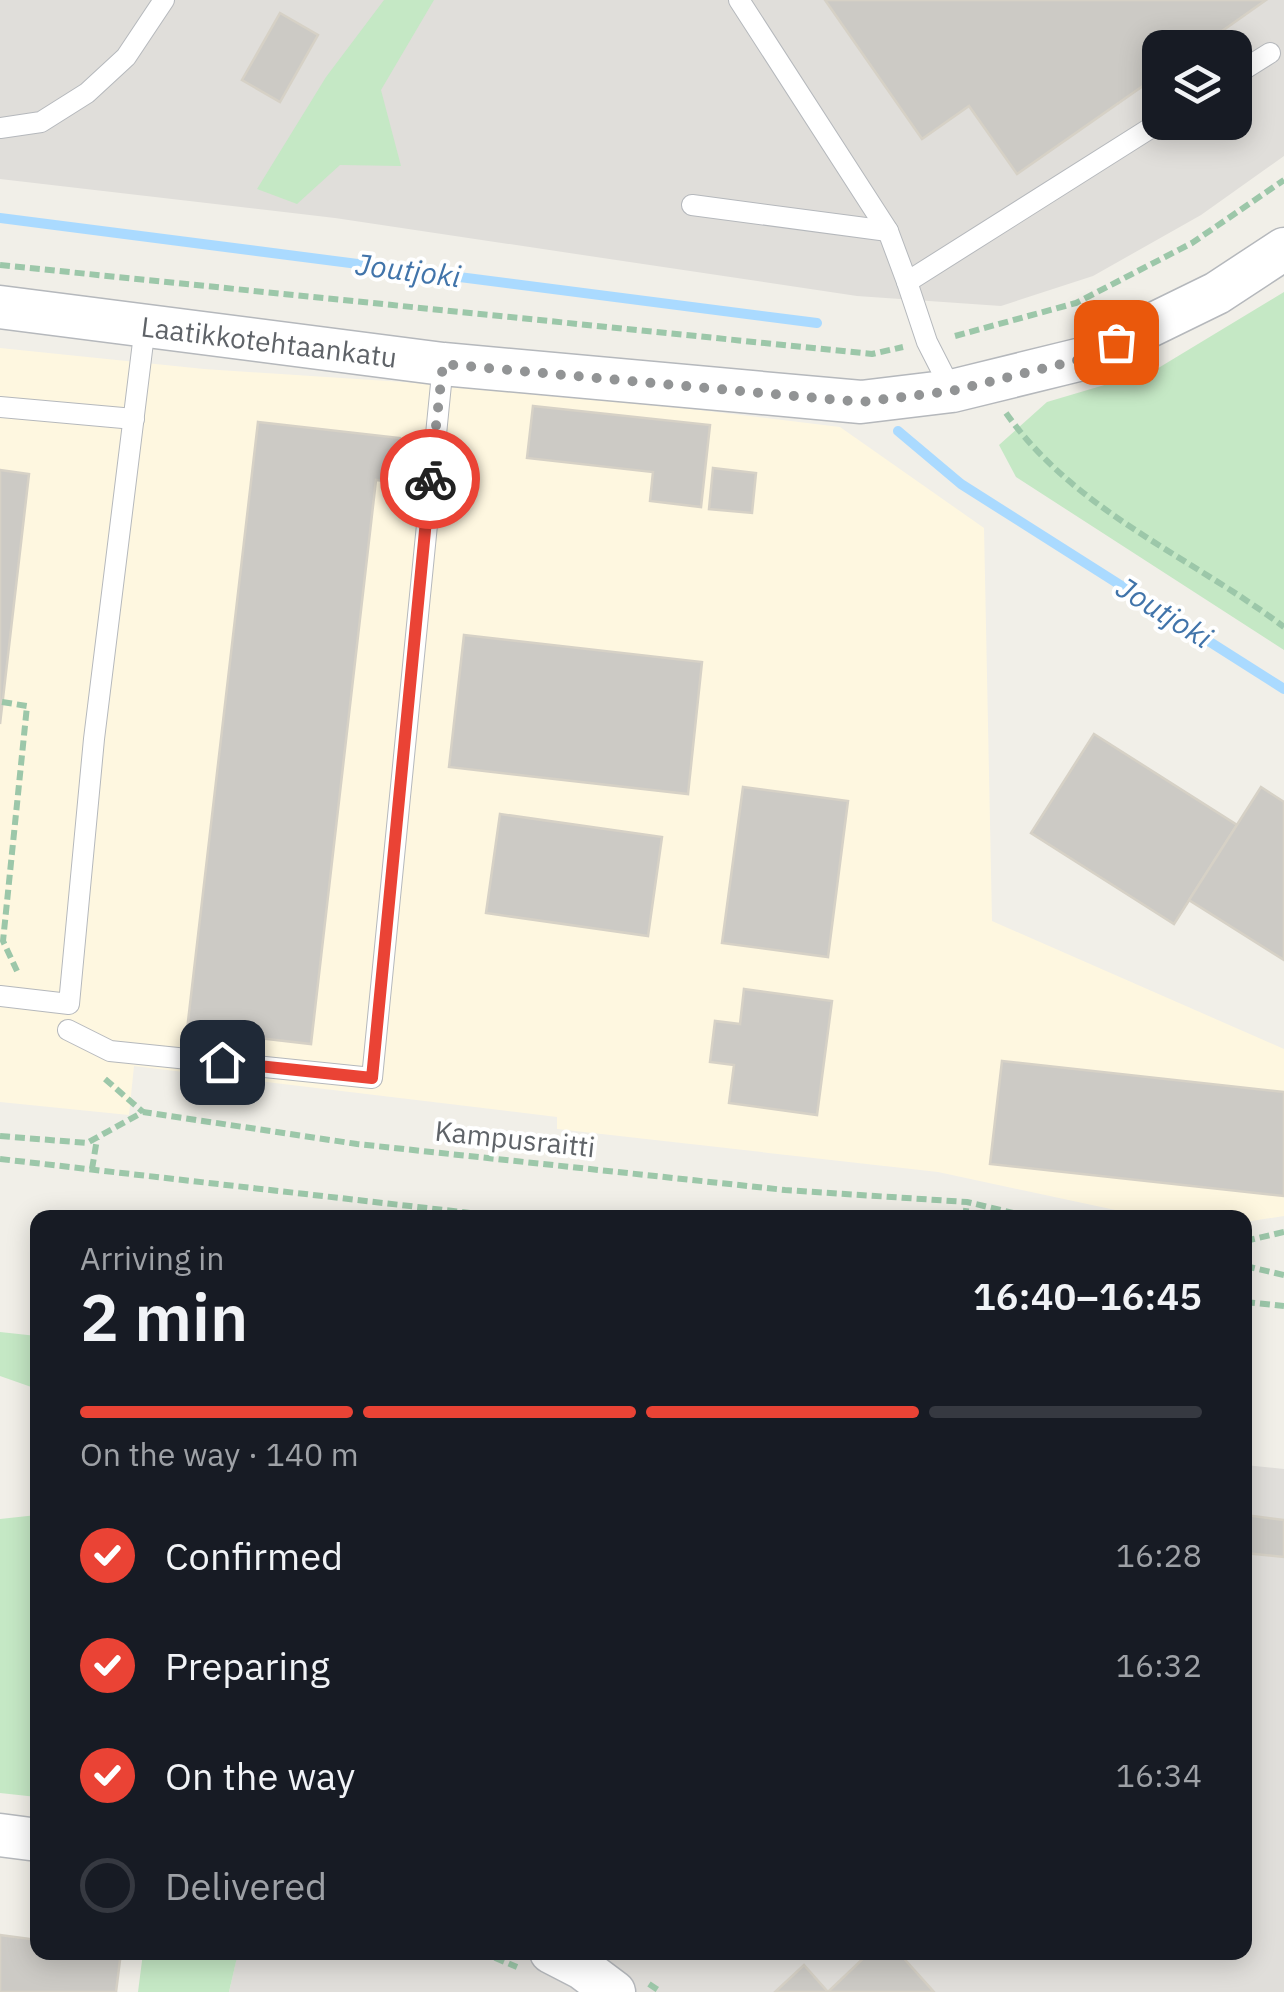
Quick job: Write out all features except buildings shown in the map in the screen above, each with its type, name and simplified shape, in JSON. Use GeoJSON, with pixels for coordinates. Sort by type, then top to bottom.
{"type":"FeatureCollection","features":[{"type":"Feature","properties":{"kind":"street","name":"Laatikkotehtaankatu"},"geometry":{"type":"LineString","coordinates":[[0,308],[443,364],[861,402],[968,387],[1082,359],[1217,293],[1284,249]]}},
{"type":"Feature","properties":{"kind":"street"},"geometry":{"type":"LineString","coordinates":[[0,1835],[30,1839]]}},
{"type":"Feature","properties":{"kind":"street"},"geometry":{"type":"LineString","coordinates":[[566,1960],[614,1992]]}},
{"type":"Feature","properties":{"kind":"lane"},"geometry":{"type":"LineString","coordinates":[[0,128],[41,122],[86,93],[126,57],[164,0]]}},
{"type":"Feature","properties":{"kind":"lane"},"geometry":{"type":"LineString","coordinates":[[739,0],[888,232],[927,342],[968,387]]}},
{"type":"Feature","properties":{"kind":"lane"},"geometry":{"type":"LineString","coordinates":[[1252,64],[1270,53]]}},
{"type":"Feature","properties":{"kind":"lane"},"geometry":{"type":"LineString","coordinates":[[907,282],[1142,133]]}},
{"type":"Feature","properties":{"kind":"lane"},"geometry":{"type":"LineString","coordinates":[[692,205],[888,232]]}},
{"type":"Feature","properties":{"kind":"lane"},"geometry":{"type":"LineString","coordinates":[[0,996],[69,1004],[94,738],[145,326]]}},
{"type":"Feature","properties":{"kind":"lane"},"geometry":{"type":"LineString","coordinates":[[68,1030],[110,1051],[372,1078],[443,364]]}},
{"type":"Feature","properties":{"kind":"lane"},"geometry":{"type":"LineString","coordinates":[[0,406],[134,420]]}},
{"type":"Feature","properties":{"kind":"path"},"geometry":{"type":"LineString","coordinates":[[0,265],[872,354],[1076,304],[1192,242],[1284,180]]}},
{"type":"Feature","properties":{"kind":"path"},"geometry":{"type":"LineString","coordinates":[[968,387],[1110,516],[1284,627]]}},
{"type":"Feature","properties":{"kind":"path"},"geometry":{"type":"LineString","coordinates":[[2,702],[27,706],[3,941],[30,1001]]}},
{"type":"Feature","properties":{"kind":"path"},"geometry":{"type":"LineString","coordinates":[[0,1136],[74,1144],[97,1138],[143,1112],[117,1087],[92,1071]]}},
{"type":"Feature","properties":{"kind":"path","name":"Kampusraitti"},"geometry":{"type":"LineString","coordinates":[[143,1112],[376,1146],[785,1190],[966,1202],[1000,1210]]}},
{"type":"Feature","properties":{"kind":"path"},"geometry":{"type":"LineString","coordinates":[[92,1169],[97,1138]]}},
{"type":"Feature","properties":{"kind":"path"},"geometry":{"type":"LineString","coordinates":[[0,1159],[445,1210]]}},
{"type":"Feature","properties":{"kind":"path"},"geometry":{"type":"LineString","coordinates":[[966,1202],[966,1210]]}},
{"type":"Feature","properties":{"kind":"path"},"geometry":{"type":"LineString","coordinates":[[1252,1239],[1284,1232]]}},
{"type":"Feature","properties":{"kind":"path"},"geometry":{"type":"LineString","coordinates":[[1252,1268],[1284,1275]]}},
{"type":"Feature","properties":{"kind":"path"},"geometry":{"type":"LineString","coordinates":[[1252,1303],[1284,1306]]}},
{"type":"Feature","properties":{"kind":"shaded area"},"geometry":{"type":"Polygon","coordinates":[[[0,0],[1284,0],[1284,156],[1201,215],[1093,276],[1001,306],[857,296],[335,218],[0,179],[0,0]]]}},
{"type":"Feature","properties":{"kind":"shaded area"},"geometry":{"type":"Polygon","coordinates":[[[0,348],[204,369],[541,391],[840,427],[984,528],[992,921],[1284,1049],[1284,1216],[1252,1221],[1252,1210],[1115,1210],[938,1172],[557,1129],[557,1117],[134,1066],[129,1115],[0,1102],[0,348]]]}},
{"type":"Feature","properties":{"kind":"shaded area"},"geometry":{"type":"Polygon","coordinates":[[[1252,1466],[1284,1469],[1284,1992],[229,1992],[236,1960],[1252,1960],[1252,1466]]]}},
{"type":"Feature","properties":{"kind":"green space"},"geometry":{"type":"Polygon","coordinates":[[[384,0],[434,0],[381,90],[401,166],[340,165],[297,204],[257,189],[326,77],[384,0]]]}},
{"type":"Feature","properties":{"kind":"green space"},"geometry":{"type":"Polygon","coordinates":[[[1284,292],[1284,650],[1016,477],[999,445],[1047,402],[1155,370],[1284,292]]]}},
{"type":"Feature","properties":{"kind":"green space"},"geometry":{"type":"Polygon","coordinates":[[[0,1332],[30,1335],[30,1387],[0,1376],[0,1332]]]}},
{"type":"Feature","properties":{"kind":"green space"},"geometry":{"type":"Polygon","coordinates":[[[30,1516],[30,1796],[0,1793],[0,1519],[30,1516]]]}},
{"type":"Feature","properties":{"kind":"green space"},"geometry":{"type":"Polygon","coordinates":[[[142,1960],[236,1960],[229,1992],[138,1992],[142,1960]]]}},
{"type":"Feature","properties":{"kind":"waterway","name":"Joutjoki"},"geometry":{"type":"LineString","coordinates":[[0,218],[817,323]]}},
{"type":"Feature","properties":{"kind":"waterway","name":"Joutjoki"},"geometry":{"type":"LineString","coordinates":[[898,431],[961,484],[1284,689]]}},
{"type":"Feature","properties":{"kind":"way so far"},"geometry":{"type":"LineString","coordinates":[[430,479],[443,364],[861,402],[952,391],[1082,359],[1116,342]]}},
{"type":"Feature","properties":{"kind":"route"},"geometry":{"type":"LineString","coordinates":[[222,1062],[372,1078],[430,479]]}}]}
